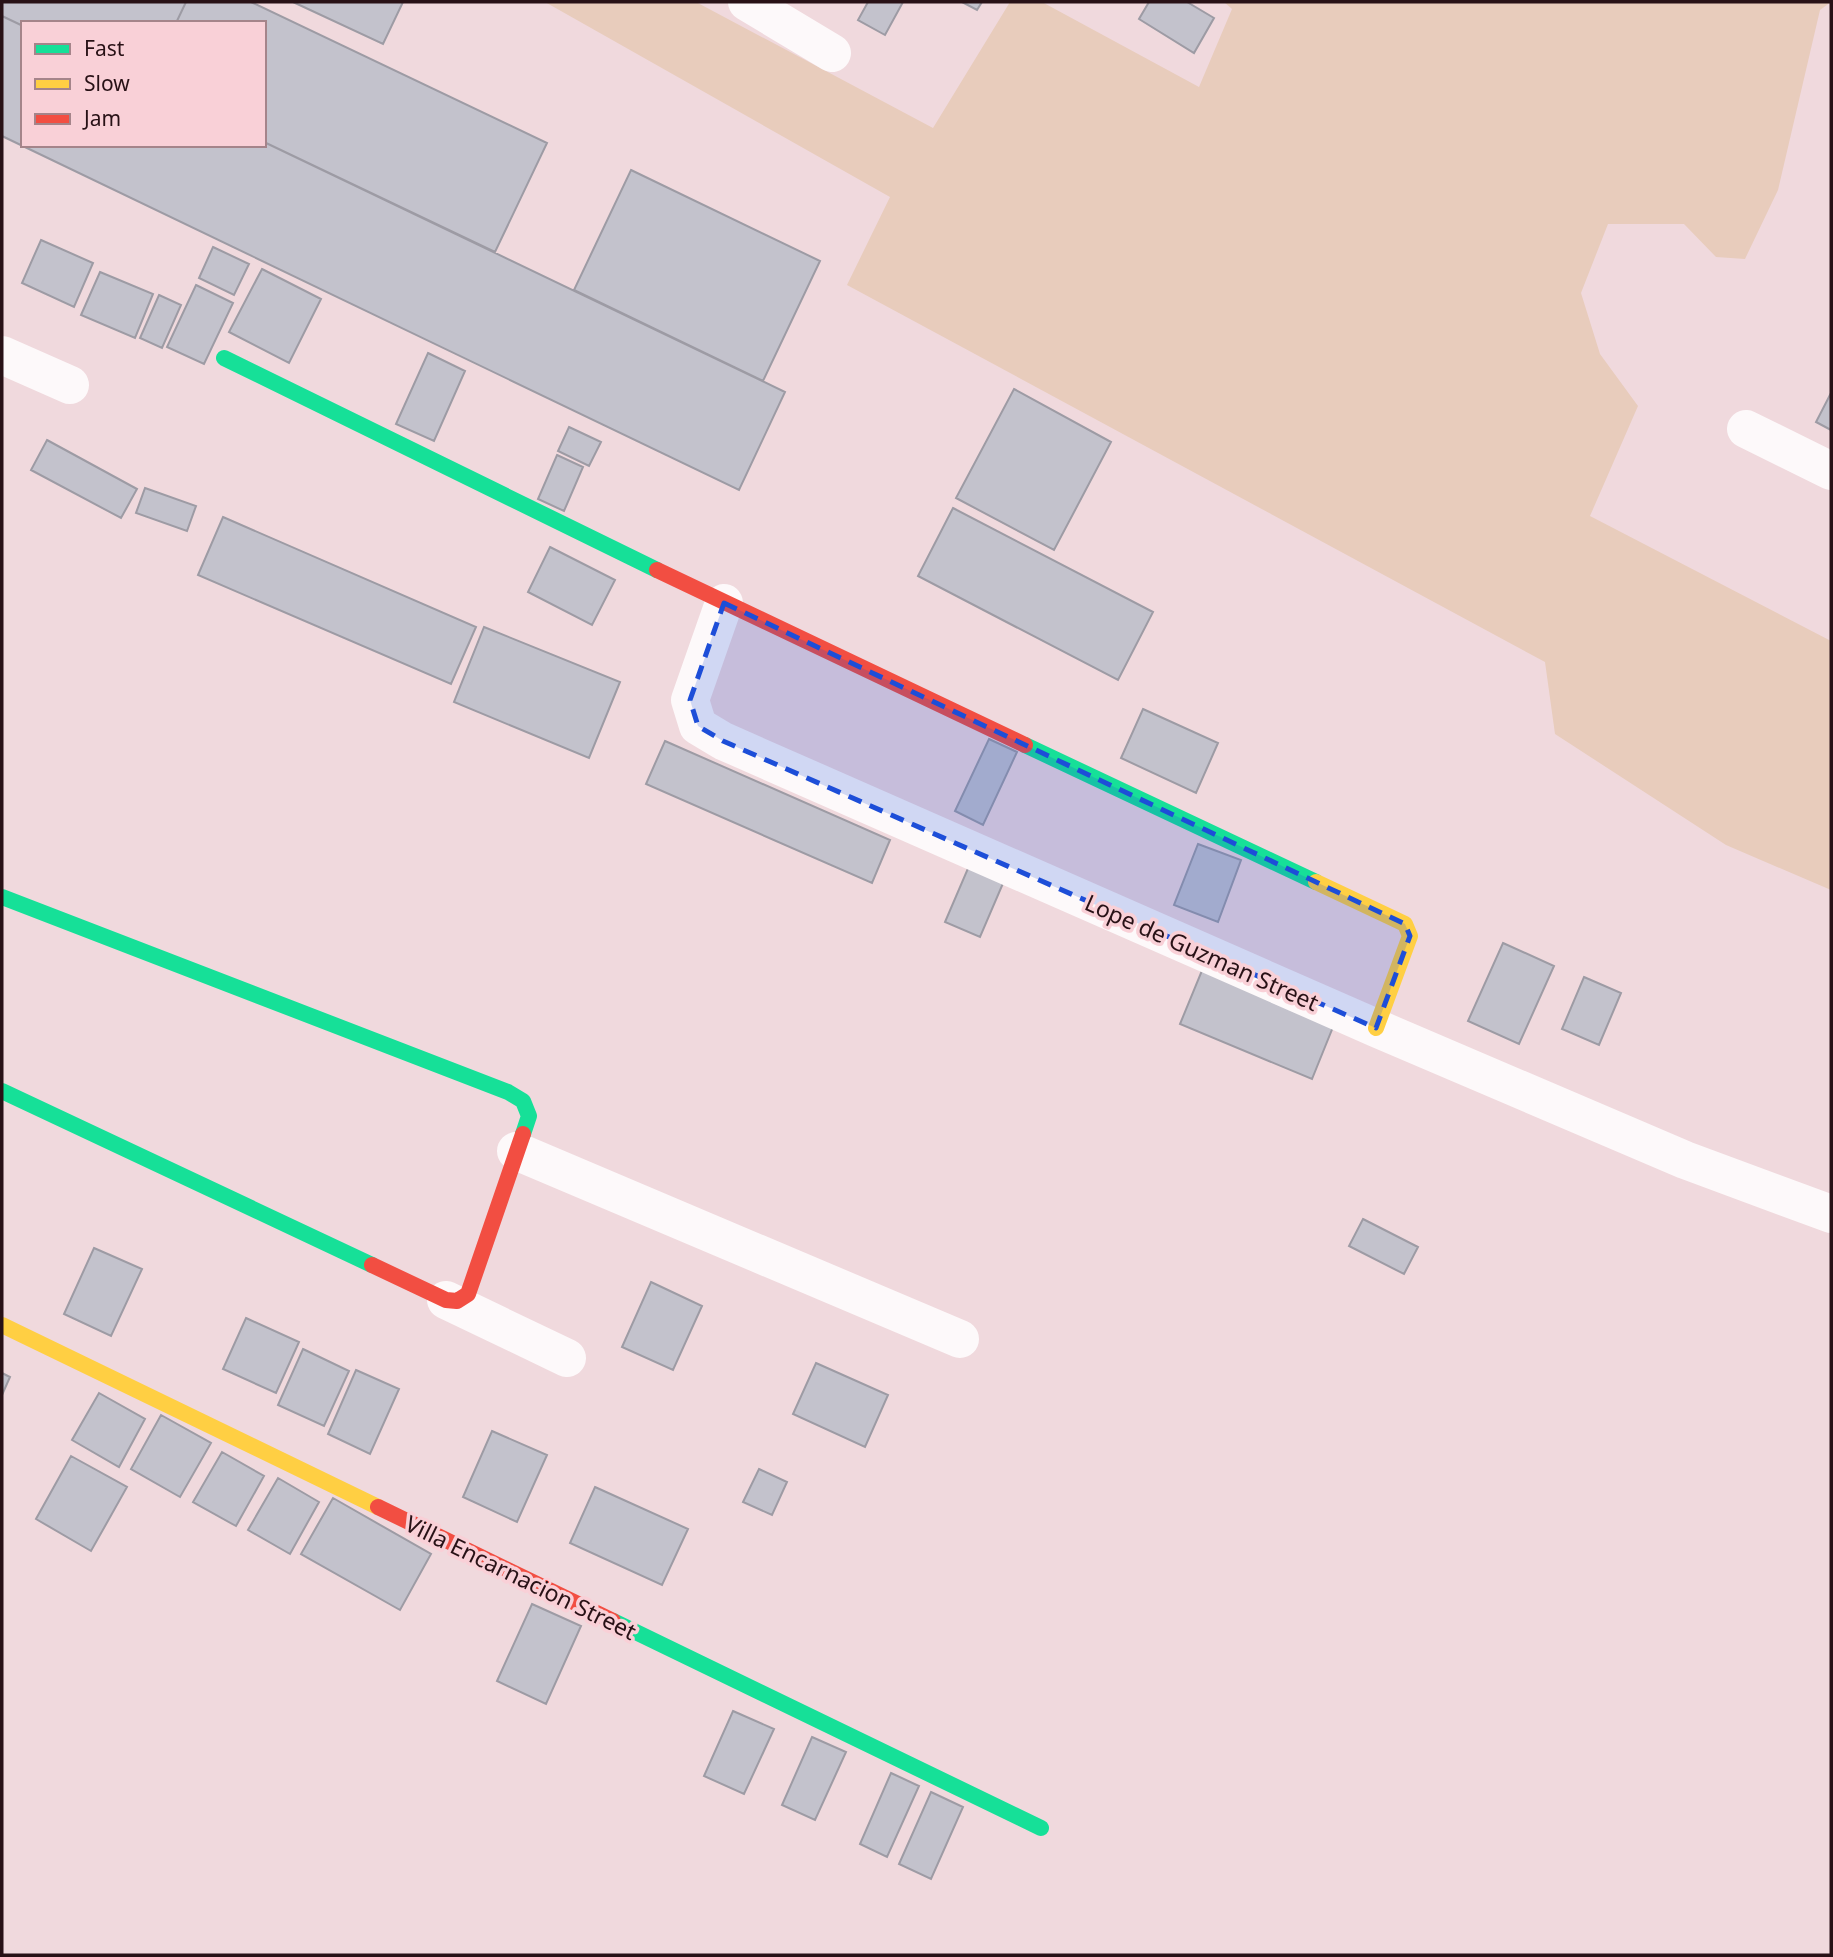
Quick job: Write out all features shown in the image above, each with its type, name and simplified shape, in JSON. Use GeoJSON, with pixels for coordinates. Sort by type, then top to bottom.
{"type":"FeatureCollection","features":[{"type":"Feature","properties":{"kind":"street"},"geometry":{"type":"LineString","coordinates":[[747,2],[832,53]]}},
{"type":"Feature","properties":{"kind":"street"},"geometry":{"type":"LineString","coordinates":[[2,355],[70,385]]}},
{"type":"Feature","properties":{"kind":"street"},"geometry":{"type":"LineString","coordinates":[[223,358],[724,603],[1405,924],[1410,936],[1376,1028]]}},
{"type":"Feature","properties":{"kind":"street"},"geometry":{"type":"LineString","coordinates":[[1746,429],[1831,471]]}},
{"type":"Feature","properties":{"kind":"street","name":"Lope de Guzman Street"},"geometry":{"type":"LineString","coordinates":[[724,603],[690,700],[698,726],[723,741],[1376,1028],[1685,1160],[1831,1214]]}},
{"type":"Feature","properties":{"kind":"street"},"geometry":{"type":"LineString","coordinates":[[2,897],[508,1092],[523,1101],[529,1116],[468,1294],[457,1301],[446,1300]]}},
{"type":"Feature","properties":{"kind":"street"},"geometry":{"type":"LineString","coordinates":[[2,1091],[567,1358]]}},
{"type":"Feature","properties":{"kind":"street"},"geometry":{"type":"LineString","coordinates":[[516,1151],[960,1339]]}},
{"type":"Feature","properties":{"kind":"street","name":"Villa Encarnacion Street"},"geometry":{"type":"LineString","coordinates":[[2,1325],[1041,1828]]}},
{"type":"Feature","properties":{"kind":"highlighted area"},"geometry":{"type":"Polygon","coordinates":[[[724,603],[1405,924],[1410,936],[1376,1028],[723,741],[698,726],[690,700],[724,603]]]}},
{"type":"Feature","properties":{"kind":"shaded area"},"geometry":{"type":"Polygon","coordinates":[[[545,2],[696,2],[933,128],[1010,2],[1042,2],[1199,87],[1232,9],[1224,2],[1831,2],[1820,10],[1778,190],[1745,259],[1716,257],[1684,224],[1608,224],[1581,293],[1600,354],[1638,406],[1590,516],[1831,641],[1831,890],[1726,845],[1555,734],[1545,662],[847,285],[890,197],[545,2]]]}},
{"type":"Feature","properties":{"kind":"building"},"geometry":{"type":"Polygon","coordinates":[[[2,2],[186,2],[177,21],[21,21],[21,25],[2,16],[2,2]]]}},
{"type":"Feature","properties":{"kind":"building"},"geometry":{"type":"Polygon","coordinates":[[[186,2],[251,2],[547,143],[495,252],[266,143],[266,21],[177,21],[186,2]]]}},
{"type":"Feature","properties":{"kind":"building"},"geometry":{"type":"Polygon","coordinates":[[[293,2],[403,2],[383,44],[293,2]]]}},
{"type":"Feature","properties":{"kind":"building"},"geometry":{"type":"Polygon","coordinates":[[[868,2],[903,2],[885,35],[858,20],[868,2]]]}},
{"type":"Feature","properties":{"kind":"building"},"geometry":{"type":"Polygon","coordinates":[[[962,2],[982,2],[977,10],[962,2]]]}},
{"type":"Feature","properties":{"kind":"building"},"geometry":{"type":"Polygon","coordinates":[[[1149,2],[1187,2],[1214,18],[1194,53],[1139,19],[1149,2]]]}},
{"type":"Feature","properties":{"kind":"building"},"geometry":{"type":"Polygon","coordinates":[[[2,16],[21,25],[21,145],[2,136],[2,16]]]}},
{"type":"Feature","properties":{"kind":"building"},"geometry":{"type":"Polygon","coordinates":[[[266,143],[785,392],[739,490],[25,147],[266,147],[266,143]]]}},
{"type":"Feature","properties":{"kind":"building"},"geometry":{"type":"Polygon","coordinates":[[[631,170],[820,261],[763,381],[574,290],[631,170]]]}},
{"type":"Feature","properties":{"kind":"building"},"geometry":{"type":"Polygon","coordinates":[[[41,240],[93,263],[74,307],[22,283],[41,240]]]}},
{"type":"Feature","properties":{"kind":"building"},"geometry":{"type":"Polygon","coordinates":[[[213,247],[249,264],[234,295],[199,278],[213,247]]]}},
{"type":"Feature","properties":{"kind":"building"},"geometry":{"type":"Polygon","coordinates":[[[262,269],[321,299],[289,363],[229,332],[262,269]]]}},
{"type":"Feature","properties":{"kind":"building"},"geometry":{"type":"Polygon","coordinates":[[[100,272],[153,294],[135,338],[81,315],[100,272]]]}},
{"type":"Feature","properties":{"kind":"building"},"geometry":{"type":"Polygon","coordinates":[[[196,285],[233,303],[204,364],[167,347],[196,285]]]}},
{"type":"Feature","properties":{"kind":"building"},"geometry":{"type":"Polygon","coordinates":[[[159,295],[181,305],[162,348],[140,338],[159,295]]]}},
{"type":"Feature","properties":{"kind":"building"},"geometry":{"type":"Polygon","coordinates":[[[428,353],[465,371],[434,441],[396,424],[428,353]]]}},
{"type":"Feature","properties":{"kind":"building"},"geometry":{"type":"Polygon","coordinates":[[[1014,389],[1111,442],[1054,550],[956,498],[1014,389]]]}},
{"type":"Feature","properties":{"kind":"building"},"geometry":{"type":"Polygon","coordinates":[[[1831,393],[1831,430],[1816,422],[1831,393]]]}},
{"type":"Feature","properties":{"kind":"building"},"geometry":{"type":"Polygon","coordinates":[[[569,427],[601,442],[589,466],[558,451],[569,427]]]}},
{"type":"Feature","properties":{"kind":"building"},"geometry":{"type":"Polygon","coordinates":[[[47,440],[137,489],[121,518],[31,470],[47,440]]]}},
{"type":"Feature","properties":{"kind":"building"},"geometry":{"type":"Polygon","coordinates":[[[557,455],[583,467],[564,511],[538,499],[557,455]]]}},
{"type":"Feature","properties":{"kind":"building"},"geometry":{"type":"Polygon","coordinates":[[[145,488],[196,506],[187,531],[136,513],[145,488]]]}},
{"type":"Feature","properties":{"kind":"building"},"geometry":{"type":"Polygon","coordinates":[[[953,508],[1153,612],[1118,680],[918,576],[953,508]]]}},
{"type":"Feature","properties":{"kind":"building"},"geometry":{"type":"Polygon","coordinates":[[[223,517],[476,627],[451,684],[198,575],[223,517]]]}},
{"type":"Feature","properties":{"kind":"building"},"geometry":{"type":"Polygon","coordinates":[[[550,547],[615,580],[592,625],[528,592],[550,547]]]}},
{"type":"Feature","properties":{"kind":"building"},"geometry":{"type":"Polygon","coordinates":[[[484,627],[620,682],[589,758],[454,702],[484,627]]]}},
{"type":"Feature","properties":{"kind":"building"},"geometry":{"type":"Polygon","coordinates":[[[1143,709],[1218,743],[1196,793],[1121,758],[1143,709]]]}},
{"type":"Feature","properties":{"kind":"building"},"geometry":{"type":"Polygon","coordinates":[[[989,739],[1017,752],[983,825],[955,811],[989,739]]]}},
{"type":"Feature","properties":{"kind":"building"},"geometry":{"type":"Polygon","coordinates":[[[665,741],[890,840],[872,883],[646,784],[665,741]]]}},
{"type":"Feature","properties":{"kind":"building"},"geometry":{"type":"Polygon","coordinates":[[[1198,844],[1241,860],[1218,922],[1174,905],[1198,844]]]}},
{"type":"Feature","properties":{"kind":"building"},"geometry":{"type":"Polygon","coordinates":[[[969,866],[1004,881],[980,937],[945,922],[969,866]]]}},
{"type":"Feature","properties":{"kind":"building"},"geometry":{"type":"Polygon","coordinates":[[[1503,943],[1554,966],[1519,1044],[1468,1021],[1503,943]]]}},
{"type":"Feature","properties":{"kind":"building"},"geometry":{"type":"Polygon","coordinates":[[[1203,968],[1335,1022],[1312,1079],[1180,1024],[1203,968]]]}},
{"type":"Feature","properties":{"kind":"building"},"geometry":{"type":"Polygon","coordinates":[[[1584,977],[1621,993],[1599,1045],[1562,1029],[1584,977]]]}},
{"type":"Feature","properties":{"kind":"building"},"geometry":{"type":"Polygon","coordinates":[[[1363,1219],[1418,1247],[1404,1274],[1349,1246],[1363,1219]]]}},
{"type":"Feature","properties":{"kind":"building"},"geometry":{"type":"Polygon","coordinates":[[[94,1248],[142,1269],[111,1336],[64,1314],[94,1248]]]}},
{"type":"Feature","properties":{"kind":"building"},"geometry":{"type":"Polygon","coordinates":[[[651,1282],[702,1306],[673,1370],[622,1347],[651,1282]]]}},
{"type":"Feature","properties":{"kind":"building"},"geometry":{"type":"Polygon","coordinates":[[[246,1318],[299,1342],[276,1393],[223,1369],[246,1318]]]}},
{"type":"Feature","properties":{"kind":"building"},"geometry":{"type":"Polygon","coordinates":[[[303,1349],[349,1371],[324,1426],[278,1405],[303,1349]]]}},
{"type":"Feature","properties":{"kind":"building"},"geometry":{"type":"Polygon","coordinates":[[[816,1363],[888,1395],[865,1447],[793,1414],[816,1363]]]}},
{"type":"Feature","properties":{"kind":"building"},"geometry":{"type":"Polygon","coordinates":[[[356,1370],[399,1389],[370,1454],[328,1434],[356,1370]]]}},
{"type":"Feature","properties":{"kind":"building"},"geometry":{"type":"Polygon","coordinates":[[[2,1373],[10,1377],[2,1395],[2,1373]]]}},
{"type":"Feature","properties":{"kind":"building"},"geometry":{"type":"Polygon","coordinates":[[[99,1393],[145,1419],[119,1467],[72,1440],[99,1393]]]}},
{"type":"Feature","properties":{"kind":"building"},"geometry":{"type":"Polygon","coordinates":[[[161,1415],[211,1443],[180,1497],[131,1469],[161,1415]]]}},
{"type":"Feature","properties":{"kind":"building"},"geometry":{"type":"Polygon","coordinates":[[[492,1431],[547,1455],[517,1522],[463,1497],[492,1431]]]}},
{"type":"Feature","properties":{"kind":"building"},"geometry":{"type":"Polygon","coordinates":[[[222,1452],[264,1476],[236,1526],[193,1502],[222,1452]]]}},
{"type":"Feature","properties":{"kind":"building"},"geometry":{"type":"Polygon","coordinates":[[[71,1456],[127,1487],[91,1551],[36,1519],[71,1456]]]}},
{"type":"Feature","properties":{"kind":"building"},"geometry":{"type":"Polygon","coordinates":[[[759,1469],[787,1482],[772,1515],[743,1502],[759,1469]]]}},
{"type":"Feature","properties":{"kind":"building"},"geometry":{"type":"Polygon","coordinates":[[[278,1478],[319,1502],[290,1554],[248,1530],[278,1478]]]}},
{"type":"Feature","properties":{"kind":"building"},"geometry":{"type":"Polygon","coordinates":[[[595,1487],[688,1529],[662,1585],[570,1543],[595,1487]]]}},
{"type":"Feature","properties":{"kind":"building"},"geometry":{"type":"Polygon","coordinates":[[[333,1498],[431,1554],[400,1610],[301,1554],[333,1498]]]}},
{"type":"Feature","properties":{"kind":"building"},"geometry":{"type":"Polygon","coordinates":[[[532,1604],[581,1626],[546,1704],[497,1681],[532,1604]]]}},
{"type":"Feature","properties":{"kind":"building"},"geometry":{"type":"Polygon","coordinates":[[[733,1711],[774,1729],[744,1794],[704,1776],[733,1711]]]}},
{"type":"Feature","properties":{"kind":"building"},"geometry":{"type":"Polygon","coordinates":[[[812,1737],[846,1752],[815,1820],[782,1805],[812,1737]]]}},
{"type":"Feature","properties":{"kind":"building"},"geometry":{"type":"Polygon","coordinates":[[[891,1773],[919,1786],[887,1857],[860,1844],[891,1773]]]}},
{"type":"Feature","properties":{"kind":"building"},"geometry":{"type":"Polygon","coordinates":[[[931,1792],[963,1807],[931,1879],[899,1864],[931,1792]]]}},
{"type":"Feature","properties":{"kind":"traffic: fast"},"geometry":{"type":"LineString","coordinates":[[224,358],[657,570]]}},
{"type":"Feature","properties":{"kind":"traffic: fast"},"geometry":{"type":"LineString","coordinates":[[1025,745],[1316,882]]}},
{"type":"Feature","properties":{"kind":"traffic: fast"},"geometry":{"type":"LineString","coordinates":[[2,897],[508,1092],[523,1101],[529,1116],[523,1134]]}},
{"type":"Feature","properties":{"kind":"traffic: fast"},"geometry":{"type":"LineString","coordinates":[[2,1091],[372,1265]]}},
{"type":"Feature","properties":{"kind":"traffic: fast"},"geometry":{"type":"LineString","coordinates":[[613,1621],[1041,1828]]}},
{"type":"Feature","properties":{"kind":"traffic: slow"},"geometry":{"type":"LineString","coordinates":[[1316,882],[1405,924],[1410,936],[1376,1028]]}},
{"type":"Feature","properties":{"kind":"traffic: slow"},"geometry":{"type":"LineString","coordinates":[[2,1325],[378,1507]]}},
{"type":"Feature","properties":{"kind":"traffic: jam"},"geometry":{"type":"LineString","coordinates":[[657,570],[1025,745]]}},
{"type":"Feature","properties":{"kind":"traffic: jam"},"geometry":{"type":"LineString","coordinates":[[372,1265],[446,1300],[457,1301],[468,1294],[523,1134]]}},
{"type":"Feature","properties":{"kind":"traffic: jam"},"geometry":{"type":"LineString","coordinates":[[378,1507],[613,1621]]}}]}
